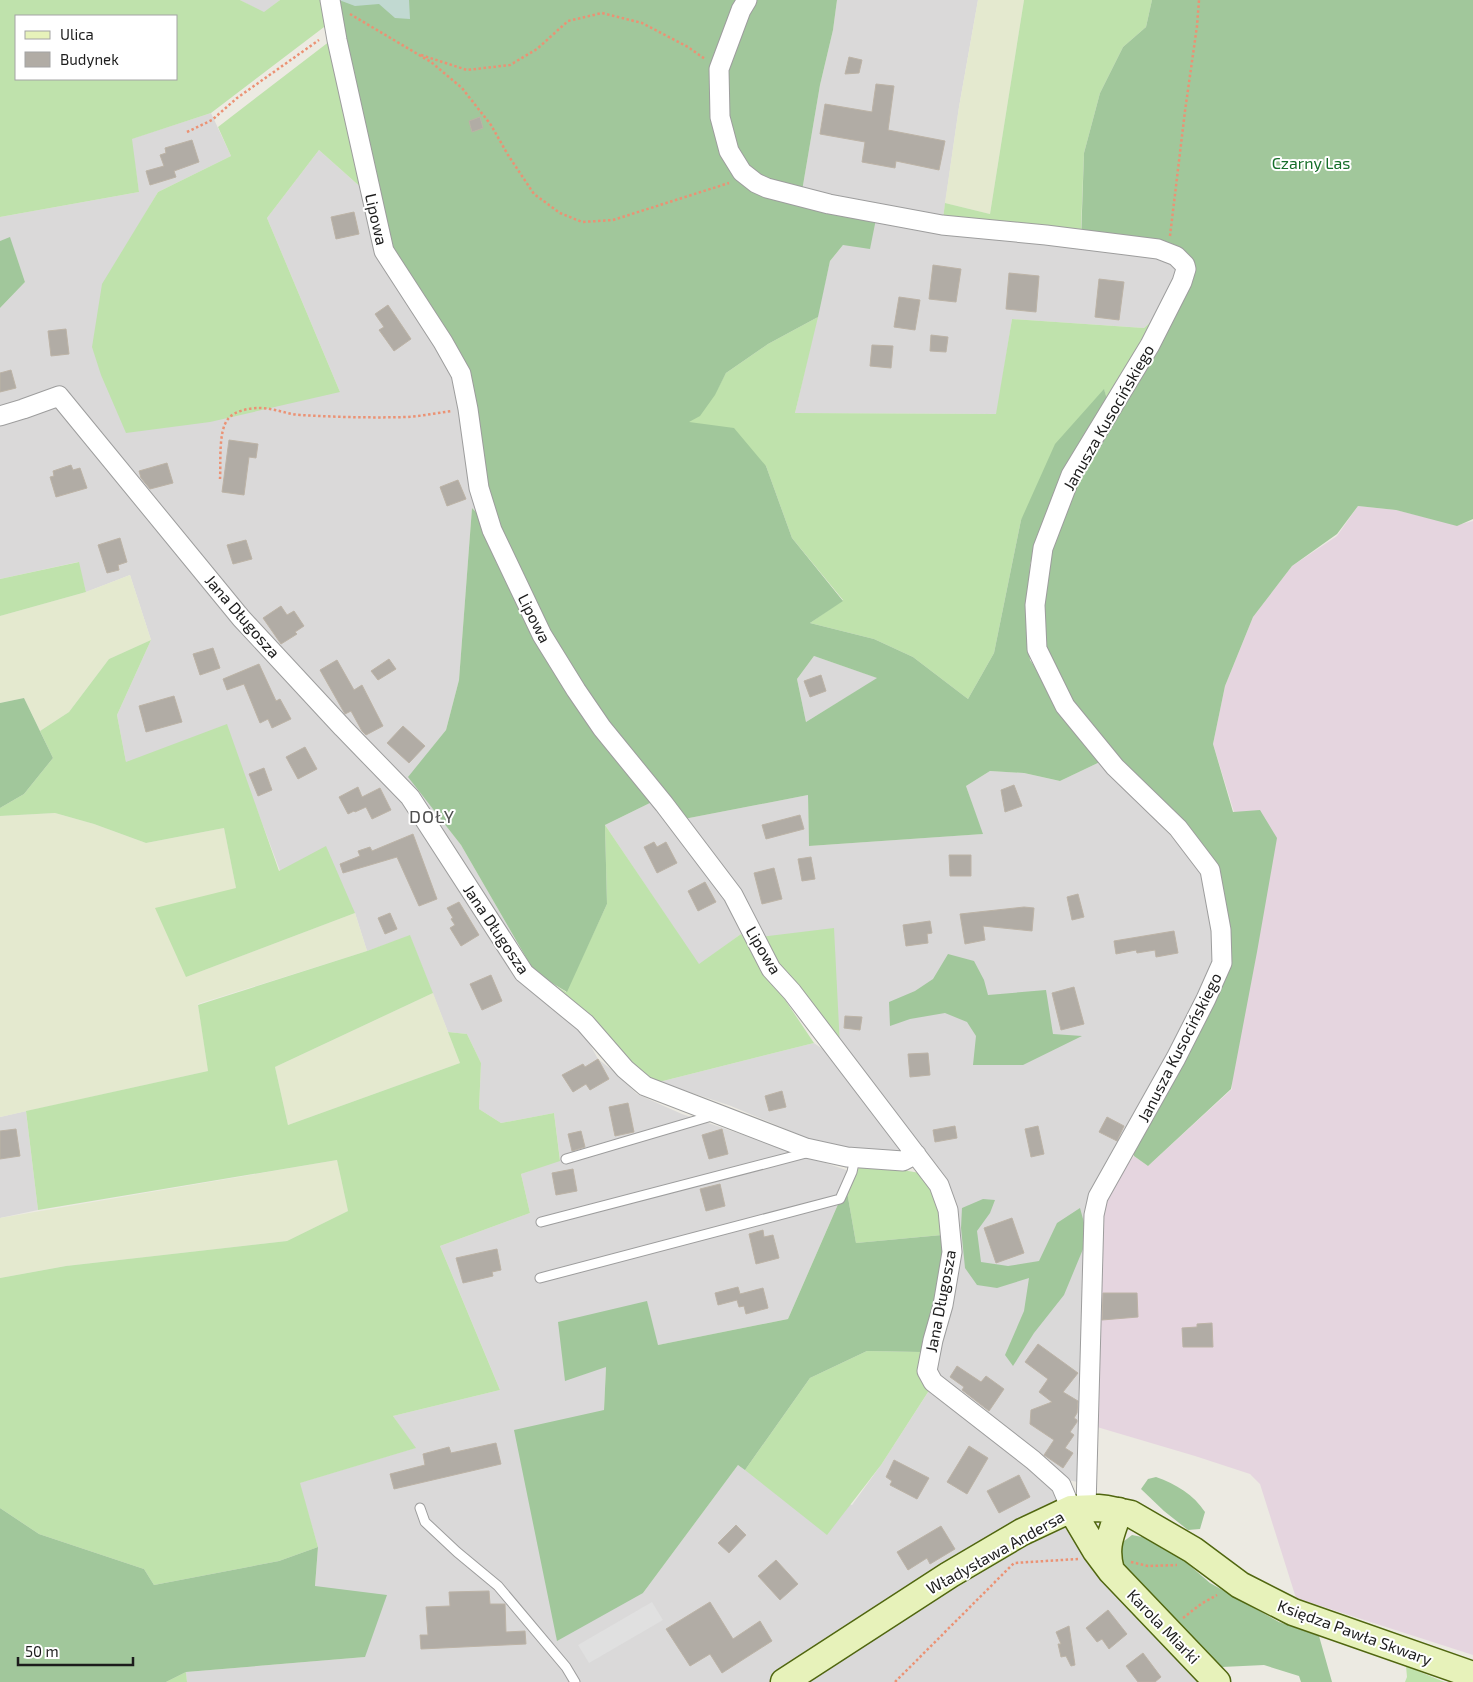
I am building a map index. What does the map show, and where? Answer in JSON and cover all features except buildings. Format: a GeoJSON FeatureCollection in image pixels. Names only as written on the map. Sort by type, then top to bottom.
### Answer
{"type":"FeatureCollection","features":[{"type":"Feature","properties":{"kind":"main road","name":"Władysława Andersa"},"geometry":{"type":"LineString","coordinates":[[784,1682],[949,1575],[1022,1532],[1078,1509],[1107,1508],[1130,1514],[1193,1550],[1231,1589]]}},
{"type":"Feature","properties":{"kind":"main road","name":"Karola Miarki"},"geometry":{"type":"LineString","coordinates":[[1078,1509],[1084,1532],[1107,1563],[1218,1682]]}},
{"type":"Feature","properties":{"kind":"main road"},"geometry":{"type":"LineString","coordinates":[[1107,1563],[1108,1542],[1119,1511]]}},
{"type":"Feature","properties":{"kind":"main road","name":"Księdza Pawła Skwary"},"geometry":{"type":"LineString","coordinates":[[1231,1589],[1473,1674]]}},
{"type":"Feature","properties":{"kind":"street"},"geometry":{"type":"LineString","coordinates":[[747,0],[741,10],[719,69],[720,117],[729,151],[747,177],[767,188],[877,214],[950,226],[1046,235],[1158,249],[1168,252]]}},
{"type":"Feature","properties":{"kind":"street","name":"Lipowa"},"geometry":{"type":"LineString","coordinates":[[330,2],[334,29],[384,251],[443,342],[461,374],[479,488],[492,530],[542,635],[602,728],[664,804],[733,895],[771,968],[792,992],[916,1154]]}},
{"type":"Feature","properties":{"kind":"street","name":"Janusza Kusocińskiego"},"geometry":{"type":"LineString","coordinates":[[1078,1509],[1094,1215],[1098,1197],[1176,1058],[1206,999],[1222,963],[1221,930],[1210,870],[1178,828],[1115,767],[1065,706],[1037,649],[1035,605],[1043,548],[1071,475],[1150,345],[1182,282],[1186,270],[1185,265],[1181,259],[1168,252]]}},
{"type":"Feature","properties":{"kind":"street","name":"Jana Długosza"},"geometry":{"type":"LineString","coordinates":[[0,416],[23,410],[59,396],[241,618],[410,797],[524,973],[585,1023],[625,1069],[645,1086],[806,1148],[855,1158],[903,1161],[916,1154],[939,1185],[948,1210],[952,1252],[927,1371],[933,1382],[1062,1485],[1078,1509]]}},
{"type":"Feature","properties":{"kind":"lane"},"geometry":{"type":"LineString","coordinates":[[566,1159],[717,1115]]}},
{"type":"Feature","properties":{"kind":"lane"},"geometry":{"type":"LineString","coordinates":[[541,1222],[816,1150]]}},
{"type":"Feature","properties":{"kind":"lane"},"geometry":{"type":"LineString","coordinates":[[540,1278],[840,1199],[852,1172],[855,1158]]}},
{"type":"Feature","properties":{"kind":"lane"},"geometry":{"type":"LineString","coordinates":[[420,1508],[425,1522],[498,1586],[566,1667],[575,1682]]}},
{"type":"Feature","properties":{"kind":"path"},"geometry":{"type":"LineString","coordinates":[[1168,252],[1199,0]]}},
{"type":"Feature","properties":{"kind":"path"},"geometry":{"type":"LineString","coordinates":[[330,2],[431,62],[462,88],[491,125],[534,194],[560,213],[582,222],[613,220],[747,177]]}},
{"type":"Feature","properties":{"kind":"path"},"geometry":{"type":"LineString","coordinates":[[417,54],[467,70],[510,65],[537,49],[568,21],[602,13],[642,24],[688,48],[719,69]]}},
{"type":"Feature","properties":{"kind":"path"},"geometry":{"type":"LineString","coordinates":[[187,132],[212,120],[237,98],[334,29]]}},
{"type":"Feature","properties":{"kind":"path"},"geometry":{"type":"LineString","coordinates":[[220,479],[222,434],[227,420],[236,413],[258,408],[275,409],[295,414],[339,417],[408,417],[468,409]]}},
{"type":"Feature","properties":{"kind":"path"},"geometry":{"type":"LineString","coordinates":[[895,1682],[1014,1562],[1107,1563],[1119,1559],[1148,1566],[1178,1564],[1184,1568]]}},
{"type":"Feature","properties":{"kind":"path"},"geometry":{"type":"LineString","coordinates":[[1170,1632],[1200,1604],[1231,1589]]}},
{"type":"Feature","properties":{"kind":"shaded area"},"geometry":{"type":"Polygon","coordinates":[[[240,0],[280,0],[264,13],[240,0]]]}},
{"type":"Feature","properties":{"kind":"shaded area"},"geometry":{"type":"Polygon","coordinates":[[[339,0],[409,0],[410,19],[395,18],[379,4],[355,6],[339,0]]]}},
{"type":"Feature","properties":{"kind":"shaded area"},"geometry":{"type":"Polygon","coordinates":[[[837,0],[978,0],[959,107],[942,225],[801,197],[837,0]]]}},
{"type":"Feature","properties":{"kind":"shaded area"},"geometry":{"type":"Polygon","coordinates":[[[211,113],[231,156],[158,192],[132,236],[340,392],[267,218],[319,150],[365,191],[458,375],[479,515],[472,508],[459,680],[446,730],[409,777],[461,845],[535,973],[518,944],[501,956],[517,978],[583,1032],[598,1059],[617,1074],[637,1094],[682,1114],[852,1172],[788,1319],[658,1345],[565,1381],[606,1366],[604,1410],[643,1593],[738,1465],[852,1505],[881,1465],[934,1383],[1030,1464],[1217,1682],[187,1682],[186,1672],[365,1657],[315,1586],[318,1547],[299,1483],[415,1448],[393,1416],[500,1390],[440,1246],[530,1213],[521,1174],[560,1160],[554,1113],[501,1123],[479,1109],[481,1063],[467,1034],[448,1032],[410,936],[367,951],[355,913],[280,871],[256,807],[126,762],[117,715],[151,640],[130,575],[86,592],[78,562],[0,579],[0,308],[25,282],[10,238],[0,241],[0,217],[139,192],[131,139],[211,113]]]}},
{"type":"Feature","properties":{"kind":"shaded area"},"geometry":{"type":"Polygon","coordinates":[[[876,221],[1162,258],[1175,266],[1176,274],[1153,320],[1144,328],[1012,319],[997,414],[795,413],[830,261],[843,245],[876,221]]]}},
{"type":"Feature","properties":{"kind":"shaded area"},"geometry":{"type":"Polygon","coordinates":[[[1358,506],[1396,510],[1457,525],[1473,521],[1473,1655],[1296,1598],[1260,1484],[1250,1474],[1097,1427],[1097,1290],[1104,1206],[1121,1173],[1134,1156],[1148,1166],[1232,1089],[1234,812],[1213,744],[1225,686],[1253,617],[1292,566],[1337,536],[1358,506]]]}},
{"type":"Feature","properties":{"kind":"shaded area"},"geometry":{"type":"Polygon","coordinates":[[[814,656],[878,678],[806,722],[797,679],[814,656]]]}},
{"type":"Feature","properties":{"kind":"shaded area"},"geometry":{"type":"Polygon","coordinates":[[[1102,761],[1205,873],[1216,960],[1101,1183],[1078,1482],[1062,1479],[945,1385],[935,1369],[946,1184],[760,937],[684,819],[808,795],[809,846],[982,834],[966,786],[990,771],[1024,773],[1060,781],[1102,761]]]}},
{"type":"Feature","properties":{"kind":"shaded area"},"geometry":{"type":"Polygon","coordinates":[[[654,801],[726,898],[741,934],[699,965],[605,825],[654,801]]]}},
{"type":"Feature","properties":{"kind":"shaded area"},"geometry":{"type":"Polygon","coordinates":[[[814,1043],[835,1058],[907,1150],[900,1154],[865,1152],[821,1144],[731,1106],[659,1082],[814,1043]]]}},
{"type":"Feature","properties":{"kind":"shaded area"},"geometry":{"type":"Polygon","coordinates":[[[26,1111],[38,1210],[0,1218],[0,1117],[26,1111]]]}},
{"type":"Feature","properties":{"kind":"shaded area"},"geometry":{"type":"Polygon","coordinates":[[[652,1602],[663,1620],[589,1663],[578,1645],[652,1602]]]}},
{"type":"Feature","properties":{"kind":"green space"},"geometry":{"type":"Polygon","coordinates":[[[0,0],[240,0],[264,12],[280,0],[324,0],[328,24],[211,113],[132,139],[139,192],[0,217],[0,0]]]}},
{"type":"Feature","properties":{"kind":"green space"},"geometry":{"type":"Polygon","coordinates":[[[326,0],[837,0],[801,197],[877,214],[870,249],[843,245],[830,261],[818,317],[768,344],[726,373],[715,395],[700,416],[689,422],[734,428],[766,466],[792,538],[843,601],[810,623],[874,639],[913,657],[968,699],[994,653],[1021,520],[1055,444],[1104,389],[1107,399],[1048,514],[1030,564],[1027,634],[1030,660],[1102,761],[1060,781],[1024,773],[990,771],[966,786],[983,834],[809,846],[808,795],[684,819],[654,801],[605,825],[607,904],[567,992],[535,973],[461,845],[408,777],[446,730],[459,680],[472,508],[479,515],[497,564],[513,589],[458,375],[386,270],[326,0]],[[814,656],[797,679],[806,722],[877,678],[814,656]]]}},
{"type":"Feature","properties":{"kind":"green space"},"geometry":{"type":"Polygon","coordinates":[[[978,0],[1024,0],[990,214],[945,203],[959,107],[978,0]]]}},
{"type":"Feature","properties":{"kind":"green space"},"geometry":{"type":"Polygon","coordinates":[[[1024,0],[1152,0],[1146,27],[1123,47],[1100,93],[1084,153],[1081,229],[943,219],[945,203],[990,214],[1024,0]]]}},
{"type":"Feature","properties":{"kind":"green space","name":"Czarny Las"},"geometry":{"type":"Polygon","coordinates":[[[1152,0],[1473,0],[1473,519],[1457,526],[1396,510],[1358,506],[1337,534],[1292,566],[1253,617],[1225,686],[1213,744],[1233,812],[1260,810],[1277,838],[1231,1089],[1148,1166],[1134,1156],[1134,1144],[1213,997],[1231,953],[1211,870],[1116,766],[1038,649],[1035,605],[1071,475],[1185,265],[1081,240],[1084,153],[1100,93],[1123,47],[1146,27],[1152,0]]]}},
{"type":"Feature","properties":{"kind":"green space"},"geometry":{"type":"Polygon","coordinates":[[[330,41],[365,191],[319,150],[267,218],[340,392],[210,422],[126,433],[101,375],[92,347],[102,284],[158,192],[231,156],[218,127],[330,41]]]}},
{"type":"Feature","properties":{"kind":"green space"},"geometry":{"type":"Polygon","coordinates":[[[10,237],[25,282],[0,308],[0,241],[10,237]]]}},
{"type":"Feature","properties":{"kind":"green space"},"geometry":{"type":"Polygon","coordinates":[[[818,317],[795,413],[996,414],[1012,319],[1144,328],[1153,320],[1107,399],[1104,390],[1021,520],[994,653],[968,699],[913,657],[874,639],[810,623],[843,600],[792,538],[766,466],[688,422],[718,388],[726,373],[768,344],[818,317]]]}},
{"type":"Feature","properties":{"kind":"green space"},"geometry":{"type":"Polygon","coordinates":[[[79,562],[86,592],[0,616],[0,579],[79,562]]]}},
{"type":"Feature","properties":{"kind":"green space"},"geometry":{"type":"Polygon","coordinates":[[[130,575],[151,640],[109,659],[69,712],[40,731],[24,698],[0,703],[0,616],[86,592],[130,575]]]}},
{"type":"Feature","properties":{"kind":"green space"},"geometry":{"type":"Polygon","coordinates":[[[151,640],[117,715],[126,762],[227,724],[279,871],[326,846],[355,913],[186,977],[155,908],[236,888],[224,828],[146,843],[94,824],[55,813],[0,816],[0,808],[24,794],[53,758],[40,731],[69,712],[109,659],[151,640]]]}},
{"type":"Feature","properties":{"kind":"green space"},"geometry":{"type":"Polygon","coordinates":[[[24,698],[53,758],[24,794],[0,808],[0,703],[24,698]]]}},
{"type":"Feature","properties":{"kind":"green space"},"geometry":{"type":"Polygon","coordinates":[[[55,813],[94,824],[146,843],[224,828],[236,888],[186,977],[355,913],[367,951],[198,1004],[208,1071],[0,1117],[0,816],[55,813]]]}},
{"type":"Feature","properties":{"kind":"green space"},"geometry":{"type":"Polygon","coordinates":[[[605,825],[699,964],[741,934],[814,1043],[659,1082],[638,1072],[535,973],[566,992],[607,904],[605,825]]]}},
{"type":"Feature","properties":{"kind":"green space"},"geometry":{"type":"Polygon","coordinates":[[[834,928],[840,1047],[760,937],[834,928]]]}},
{"type":"Feature","properties":{"kind":"green space"},"geometry":{"type":"Polygon","coordinates":[[[410,935],[433,993],[275,1067],[288,1125],[460,1063],[448,1032],[467,1034],[481,1063],[479,1109],[501,1123],[554,1113],[560,1161],[521,1174],[530,1213],[440,1246],[500,1390],[393,1416],[416,1448],[300,1483],[318,1547],[279,1561],[154,1585],[144,1569],[39,1534],[0,1508],[0,1278],[66,1266],[287,1241],[348,1211],[337,1160],[38,1210],[26,1111],[208,1071],[198,1005],[367,951],[410,935]]]}},
{"type":"Feature","properties":{"kind":"green space"},"geometry":{"type":"Polygon","coordinates":[[[948,954],[974,961],[984,980],[988,995],[1046,990],[1053,1034],[1082,1036],[1023,1065],[973,1065],[976,1036],[967,1022],[945,1013],[910,1019],[890,1026],[889,1002],[915,991],[933,979],[948,954]]]}},
{"type":"Feature","properties":{"kind":"green space"},"geometry":{"type":"Polygon","coordinates":[[[433,993],[460,1063],[288,1125],[275,1067],[433,993]]]}},
{"type":"Feature","properties":{"kind":"green space"},"geometry":{"type":"Polygon","coordinates":[[[337,1160],[348,1211],[287,1241],[66,1266],[0,1278],[0,1218],[337,1160]]]}},
{"type":"Feature","properties":{"kind":"green space"},"geometry":{"type":"Polygon","coordinates":[[[867,1164],[920,1173],[934,1188],[942,1235],[856,1243],[846,1186],[852,1172],[867,1164]]]}},
{"type":"Feature","properties":{"kind":"green space"},"geometry":{"type":"Polygon","coordinates":[[[846,1186],[856,1243],[942,1235],[945,1263],[921,1352],[867,1351],[810,1378],[745,1470],[738,1465],[643,1593],[557,1641],[514,1430],[604,1410],[606,1367],[565,1381],[558,1322],[647,1301],[658,1345],[788,1319],[846,1186]]]}},
{"type":"Feature","properties":{"kind":"green space"},"geometry":{"type":"Polygon","coordinates":[[[983,1199],[995,1200],[990,1213],[977,1231],[981,1262],[1008,1266],[1039,1261],[1057,1223],[1080,1208],[1088,1237],[1064,1295],[1034,1333],[1013,1366],[1005,1355],[1024,1311],[1029,1278],[997,1288],[977,1285],[965,1268],[961,1228],[962,1208],[983,1199]]]}},
{"type":"Feature","properties":{"kind":"green space"},"geometry":{"type":"Polygon","coordinates":[[[867,1351],[921,1352],[930,1389],[881,1465],[827,1535],[745,1470],[810,1378],[867,1351]]]}},
{"type":"Feature","properties":{"kind":"green space"},"geometry":{"type":"Polygon","coordinates":[[[1156,1477],[1171,1483],[1196,1500],[1205,1512],[1200,1529],[1188,1530],[1141,1489],[1148,1479],[1156,1477]]]}},
{"type":"Feature","properties":{"kind":"green space"},"geometry":{"type":"Polygon","coordinates":[[[0,1508],[39,1534],[144,1569],[154,1585],[279,1561],[318,1547],[315,1586],[387,1595],[365,1657],[186,1672],[166,1682],[0,1682],[0,1508]]]}},
{"type":"Feature","properties":{"kind":"green space"},"geometry":{"type":"Polygon","coordinates":[[[1132,1535],[1157,1540],[1210,1583],[1279,1622],[1319,1636],[1332,1682],[1301,1682],[1299,1676],[1264,1665],[1222,1667],[1166,1615],[1121,1565],[1118,1551],[1123,1542],[1132,1535]]]}},
{"type":"Feature","properties":{"kind":"green space"},"geometry":{"type":"Polygon","coordinates":[[[1406,1666],[1445,1682],[1405,1682],[1407,1677],[1406,1666]]]}},
{"type":"Feature","properties":{"kind":"green space"},"geometry":{"type":"Polygon","coordinates":[[[186,1672],[187,1682],[166,1682],[186,1672]]]}},
{"type":"Feature","properties":{"kind":"district","name":"DOŁY"},"geometry":{"type":"Point","coordinates":[432,816]}}]}
